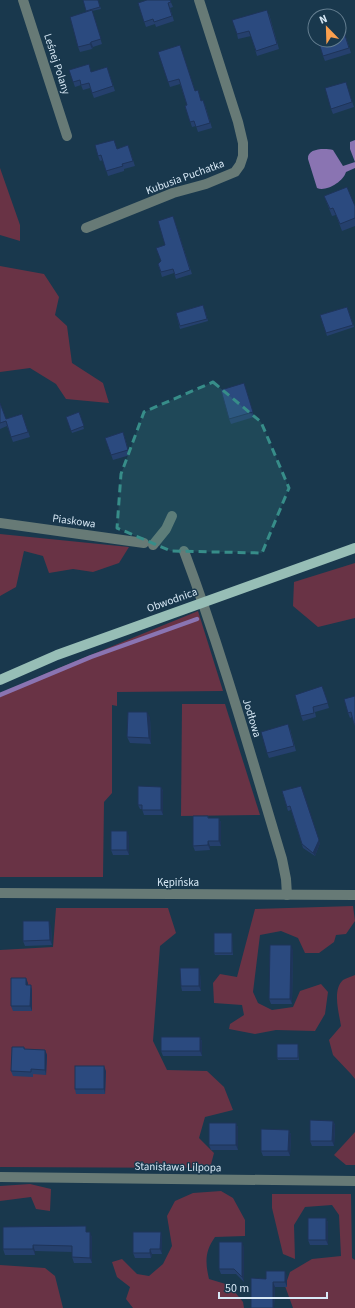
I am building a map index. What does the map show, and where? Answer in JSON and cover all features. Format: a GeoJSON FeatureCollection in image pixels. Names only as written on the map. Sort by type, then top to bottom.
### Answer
{"type":"FeatureCollection","features":[{"type":"Feature","properties":{"kind":"main road","name":"Obwodnica"},"geometry":{"type":"LineString","coordinates":[[0,680],[57,655],[355,548]]}},
{"type":"Feature","properties":{"kind":"street","name":"Leśnej Polany"},"geometry":{"type":"LineString","coordinates":[[24,0],[67,136]]}},
{"type":"Feature","properties":{"kind":"street","name":"Kubusia Puchatka"},"geometry":{"type":"LineString","coordinates":[[86,228],[173,193],[206,184],[235,172],[240,165],[243,142],[199,0]]}},
{"type":"Feature","properties":{"kind":"street","name":"Piaskowa"},"geometry":{"type":"LineString","coordinates":[[0,523],[149,544],[166,529],[172,516]]}},
{"type":"Feature","properties":{"kind":"street","name":"Jodłowa"},"geometry":{"type":"LineString","coordinates":[[184,551],[203,602],[282,860],[286,879],[286,895]]}},
{"type":"Feature","properties":{"kind":"street","name":"Kępińska"},"geometry":{"type":"LineString","coordinates":[[0,893],[355,895]]}},
{"type":"Feature","properties":{"kind":"street","name":"Stanisława Lilpopa"},"geometry":{"type":"LineString","coordinates":[[0,1177],[355,1181]]}},
{"type":"Feature","properties":{"kind":"highlighted area"},"geometry":{"type":"Polygon","coordinates":[[[213,382],[261,422],[289,488],[262,553],[171,551],[117,528],[121,474],[144,412],[213,382]]]}},
{"type":"Feature","properties":{"kind":"shaded area"},"geometry":{"type":"Polygon","coordinates":[[[355,140],[355,162],[350,149],[350,142],[355,140]]]}},
{"type":"Feature","properties":{"kind":"shaded area"},"geometry":{"type":"Polygon","coordinates":[[[317,150],[333,150],[343,166],[355,162],[355,168],[346,172],[338,183],[325,189],[321,189],[317,188],[308,155],[317,150]]]}},
{"type":"Feature","properties":{"kind":"shaded area"},"geometry":{"type":"Polygon","coordinates":[[[0,168],[20,225],[20,241],[0,235],[0,168]]]}},
{"type":"Feature","properties":{"kind":"shaded area"},"geometry":{"type":"Polygon","coordinates":[[[0,266],[44,274],[59,297],[55,315],[67,326],[72,363],[103,383],[109,403],[66,399],[56,384],[30,368],[0,372],[0,266]]]}},
{"type":"Feature","properties":{"kind":"shaded area"},"geometry":{"type":"Polygon","coordinates":[[[0,534],[129,547],[119,563],[93,572],[73,569],[49,573],[43,556],[24,551],[16,587],[0,596],[0,534]]]}},
{"type":"Feature","properties":{"kind":"shaded area"},"geometry":{"type":"Polygon","coordinates":[[[355,563],[355,618],[318,627],[293,606],[294,582],[355,563]]]}},
{"type":"Feature","properties":{"kind":"shaded area"},"geometry":{"type":"Polygon","coordinates":[[[198,611],[223,691],[117,692],[117,706],[112,705],[112,793],[104,802],[103,877],[0,877],[0,695],[47,673],[198,611]]]}},
{"type":"Feature","properties":{"kind":"shaded area"},"geometry":{"type":"Polygon","coordinates":[[[182,704],[225,704],[260,815],[181,816],[182,704]]]}},
{"type":"Feature","properties":{"kind":"shaded area"},"geometry":{"type":"Polygon","coordinates":[[[353,906],[355,921],[346,934],[336,935],[334,942],[319,953],[305,953],[298,938],[281,931],[260,935],[253,992],[258,1003],[272,1010],[293,1007],[300,991],[321,984],[328,992],[325,1014],[315,1031],[276,1030],[255,1034],[229,1029],[230,1024],[244,1015],[242,1005],[214,1003],[213,983],[220,974],[237,977],[255,909],[353,906]]]}},
{"type":"Feature","properties":{"kind":"shaded area"},"geometry":{"type":"Polygon","coordinates":[[[56,908],[168,908],[176,933],[160,946],[153,1041],[167,1070],[207,1071],[224,1087],[233,1110],[205,1117],[199,1138],[214,1153],[210,1168],[0,1167],[0,950],[53,947],[56,908]]]}},
{"type":"Feature","properties":{"kind":"shaded area"},"geometry":{"type":"Polygon","coordinates":[[[355,975],[355,1079],[333,1055],[329,1040],[341,1026],[337,1002],[340,984],[343,980],[355,975]]]}},
{"type":"Feature","properties":{"kind":"shaded area"},"geometry":{"type":"Polygon","coordinates":[[[355,1132],[355,1165],[346,1165],[334,1155],[355,1132]]]}},
{"type":"Feature","properties":{"kind":"shaded area"},"geometry":{"type":"Polygon","coordinates":[[[30,1184],[51,1189],[50,1211],[36,1209],[31,1197],[0,1201],[0,1186],[30,1184]]]}},
{"type":"Feature","properties":{"kind":"shaded area"},"geometry":{"type":"Polygon","coordinates":[[[221,1191],[233,1198],[245,1220],[245,1236],[215,1237],[209,1247],[207,1257],[209,1279],[229,1285],[243,1302],[244,1308],[133,1308],[126,1299],[130,1287],[117,1277],[112,1262],[122,1259],[137,1274],[149,1276],[163,1264],[172,1246],[167,1216],[175,1201],[193,1193],[221,1191]]]}},
{"type":"Feature","properties":{"kind":"shaded area"},"geometry":{"type":"Polygon","coordinates":[[[272,1194],[351,1194],[352,1258],[355,1260],[355,1308],[293,1308],[285,1286],[290,1272],[312,1259],[341,1256],[339,1215],[332,1205],[305,1207],[294,1225],[295,1259],[283,1254],[272,1208],[272,1194]]]}},
{"type":"Feature","properties":{"kind":"shaded area"},"geometry":{"type":"Polygon","coordinates":[[[0,1265],[45,1268],[55,1276],[63,1308],[0,1308],[0,1265]]]}},
{"type":"Feature","properties":{"kind":"building"},"geometry":{"type":"Polygon","coordinates":[[[83,0],[98,0],[100,7],[86,11],[83,0]]]}},
{"type":"Feature","properties":{"kind":"building"},"geometry":{"type":"Polygon","coordinates":[[[147,0],[170,0],[171,2],[168,3],[172,16],[154,22],[153,19],[144,22],[138,3],[147,0]]]}},
{"type":"Feature","properties":{"kind":"building"},"geometry":{"type":"Polygon","coordinates":[[[92,10],[101,39],[78,47],[70,17],[92,10]]]}},
{"type":"Feature","properties":{"kind":"building"},"geometry":{"type":"Polygon","coordinates":[[[267,10],[277,44],[256,51],[249,31],[237,34],[232,20],[267,10]]]}},
{"type":"Feature","properties":{"kind":"building"},"geometry":{"type":"Polygon","coordinates":[[[347,42],[349,48],[323,56],[320,48],[347,48],[347,42]]]}},
{"type":"Feature","properties":{"kind":"building"},"geometry":{"type":"Polygon","coordinates":[[[180,45],[195,91],[198,90],[201,101],[203,100],[210,123],[196,127],[194,121],[190,122],[185,106],[187,105],[179,79],[168,82],[158,52],[180,45]]]}},
{"type":"Feature","properties":{"kind":"building"},"geometry":{"type":"Polygon","coordinates":[[[89,64],[91,72],[107,67],[113,86],[92,93],[89,83],[81,85],[80,80],[73,82],[69,70],[89,64]]]}},
{"type":"Feature","properties":{"kind":"building"},"geometry":{"type":"Polygon","coordinates":[[[346,82],[352,102],[331,109],[325,88],[346,82]]]}},
{"type":"Feature","properties":{"kind":"building"},"geometry":{"type":"Polygon","coordinates":[[[114,140],[117,149],[128,145],[133,161],[122,164],[123,166],[106,171],[101,155],[98,156],[95,145],[114,140]]]}},
{"type":"Feature","properties":{"kind":"building"},"geometry":{"type":"Polygon","coordinates":[[[347,187],[355,206],[355,218],[340,224],[333,208],[330,209],[324,196],[347,187]]]}},
{"type":"Feature","properties":{"kind":"building"},"geometry":{"type":"Polygon","coordinates":[[[173,216],[190,270],[175,275],[173,269],[161,272],[158,264],[161,261],[156,248],[165,245],[158,221],[173,216]]]}},
{"type":"Feature","properties":{"kind":"building"},"geometry":{"type":"Polygon","coordinates":[[[203,305],[207,319],[180,326],[176,313],[203,305]]]}},
{"type":"Feature","properties":{"kind":"building"},"geometry":{"type":"Polygon","coordinates":[[[347,307],[353,325],[326,333],[320,315],[347,307]]]}},
{"type":"Feature","properties":{"kind":"building"},"geometry":{"type":"Polygon","coordinates":[[[244,383],[253,412],[229,419],[221,390],[244,383]]]}},
{"type":"Feature","properties":{"kind":"building"},"geometry":{"type":"Polygon","coordinates":[[[0,403],[6,419],[22,414],[28,432],[11,437],[6,421],[0,423],[0,403]]]}},
{"type":"Feature","properties":{"kind":"building"},"geometry":{"type":"Polygon","coordinates":[[[79,412],[84,426],[71,431],[66,417],[79,412]]]}},
{"type":"Feature","properties":{"kind":"building"},"geometry":{"type":"Polygon","coordinates":[[[123,432],[128,450],[111,455],[105,438],[123,432]]]}},
{"type":"Feature","properties":{"kind":"building"},"geometry":{"type":"Polygon","coordinates":[[[322,686],[328,703],[313,707],[314,713],[301,716],[295,695],[322,686]]]}},
{"type":"Feature","properties":{"kind":"building"},"geometry":{"type":"Polygon","coordinates":[[[355,696],[354,724],[351,712],[348,713],[344,699],[355,696]]]}},
{"type":"Feature","properties":{"kind":"building"},"geometry":{"type":"Polygon","coordinates":[[[128,712],[147,712],[149,738],[127,737],[128,712]]]}},
{"type":"Feature","properties":{"kind":"building"},"geometry":{"type":"Polygon","coordinates":[[[288,724],[294,746],[267,753],[261,732],[288,724]]]}},
{"type":"Feature","properties":{"kind":"building"},"geometry":{"type":"Polygon","coordinates":[[[138,786],[161,787],[161,810],[142,810],[142,805],[138,805],[138,786]]]}},
{"type":"Feature","properties":{"kind":"building"},"geometry":{"type":"Polygon","coordinates":[[[301,786],[319,840],[313,853],[302,844],[290,806],[287,807],[282,791],[301,786]]]}},
{"type":"Feature","properties":{"kind":"building"},"geometry":{"type":"Polygon","coordinates":[[[193,816],[219,818],[219,841],[208,841],[208,845],[193,846],[193,816]]]}},
{"type":"Feature","properties":{"kind":"building"},"geometry":{"type":"Polygon","coordinates":[[[111,831],[127,831],[127,850],[111,850],[111,831]]]}},
{"type":"Feature","properties":{"kind":"building"},"geometry":{"type":"Polygon","coordinates":[[[23,921],[49,921],[50,940],[23,941],[23,921]]]}},
{"type":"Feature","properties":{"kind":"building"},"geometry":{"type":"Polygon","coordinates":[[[214,933],[232,933],[232,953],[214,953],[214,933]]]}},
{"type":"Feature","properties":{"kind":"building"},"geometry":{"type":"Polygon","coordinates":[[[270,945],[291,945],[290,999],[269,999],[270,945]]]}},
{"type":"Feature","properties":{"kind":"building"},"geometry":{"type":"Polygon","coordinates":[[[180,968],[199,968],[199,986],[181,986],[180,968]]]}},
{"type":"Feature","properties":{"kind":"building"},"geometry":{"type":"Polygon","coordinates":[[[11,978],[26,978],[26,985],[31,985],[30,1006],[11,1006],[11,978]]]}},
{"type":"Feature","properties":{"kind":"building"},"geometry":{"type":"Polygon","coordinates":[[[161,1037],[200,1037],[200,1051],[161,1051],[161,1037]]]}},
{"type":"Feature","properties":{"kind":"building"},"geometry":{"type":"Polygon","coordinates":[[[277,1044],[298,1044],[298,1058],[277,1058],[277,1044]]]}},
{"type":"Feature","properties":{"kind":"building"},"geometry":{"type":"Polygon","coordinates":[[[12,1047],[45,1050],[45,1070],[31,1069],[31,1072],[11,1071],[12,1047]]]}},
{"type":"Feature","properties":{"kind":"building"},"geometry":{"type":"Polygon","coordinates":[[[75,1066],[104,1066],[104,1089],[75,1089],[75,1066]]]}},
{"type":"Feature","properties":{"kind":"building"},"geometry":{"type":"Polygon","coordinates":[[[310,1120],[333,1121],[332,1141],[310,1141],[310,1120]]]}},
{"type":"Feature","properties":{"kind":"building"},"geometry":{"type":"Polygon","coordinates":[[[209,1123],[236,1123],[236,1145],[209,1145],[209,1123]]]}},
{"type":"Feature","properties":{"kind":"building"},"geometry":{"type":"Polygon","coordinates":[[[261,1129],[289,1130],[288,1151],[261,1151],[261,1129]]]}},
{"type":"Feature","properties":{"kind":"building"},"geometry":{"type":"Polygon","coordinates":[[[308,1218],[326,1218],[326,1240],[308,1240],[308,1218]]]}},
{"type":"Feature","properties":{"kind":"building"},"geometry":{"type":"Polygon","coordinates":[[[86,1226],[86,1232],[90,1232],[90,1258],[72,1257],[72,1246],[33,1245],[33,1249],[3,1249],[3,1227],[86,1226]]]}},
{"type":"Feature","properties":{"kind":"building"},"geometry":{"type":"Polygon","coordinates":[[[133,1232],[161,1232],[160,1249],[150,1249],[150,1253],[133,1253],[133,1232]]]}},
{"type":"Feature","properties":{"kind":"building"},"geometry":{"type":"Polygon","coordinates":[[[219,1242],[242,1242],[242,1277],[234,1269],[219,1269],[219,1242]]]}},
{"type":"Feature","properties":{"kind":"building"},"geometry":{"type":"Polygon","coordinates":[[[266,1271],[285,1271],[285,1282],[273,1282],[273,1308],[251,1308],[251,1278],[266,1279],[266,1271]]]}},
{"type":"Feature","properties":{"kind":"waterway"},"geometry":{"type":"LineString","coordinates":[[0,695],[91,657],[197,619]]}}]}
